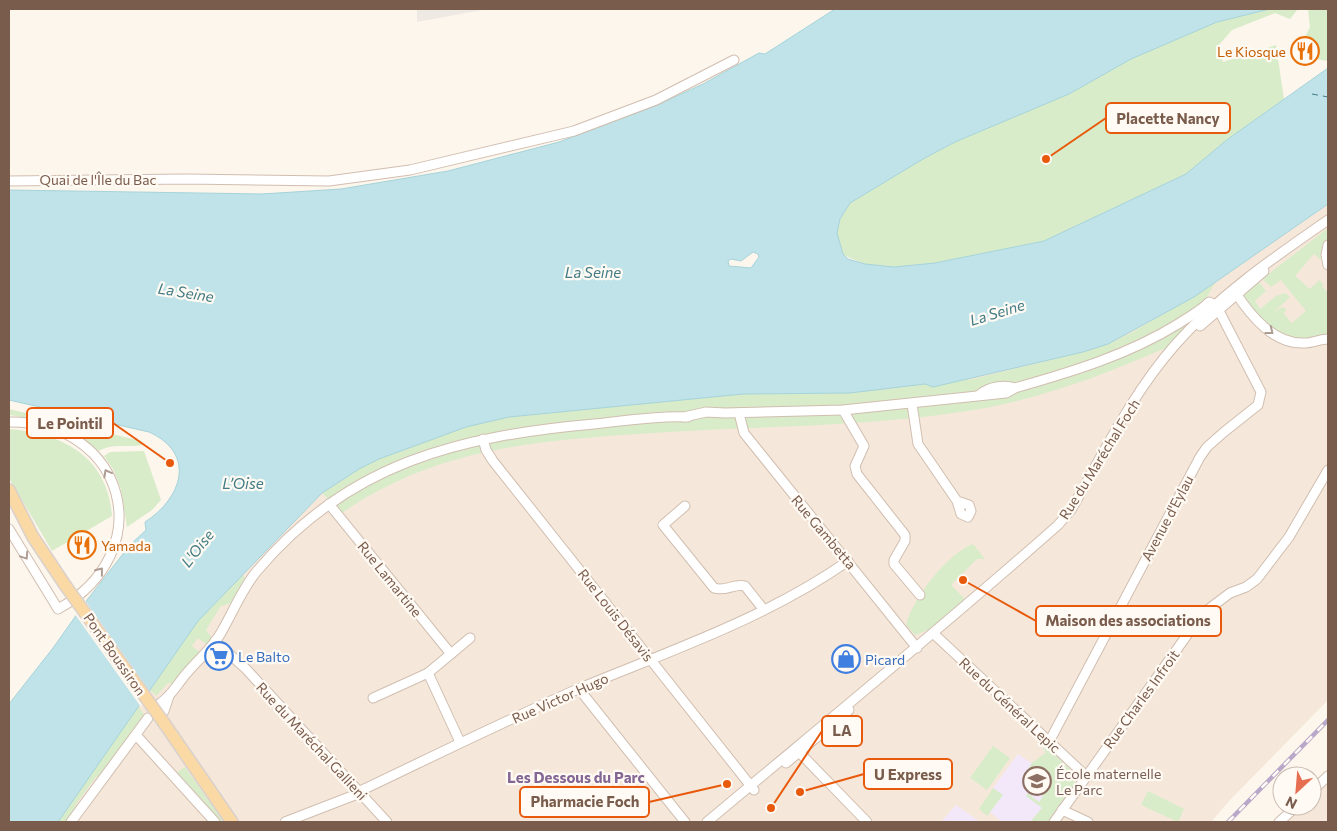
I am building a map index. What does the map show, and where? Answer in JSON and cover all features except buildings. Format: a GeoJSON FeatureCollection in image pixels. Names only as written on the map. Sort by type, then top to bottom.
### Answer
{"type":"FeatureCollection","features":[{"type":"Feature","properties":{"kind":"main road","name":"Pont Boussiron"},"geometry":{"type":"LineString","coordinates":[[9,490],[33,537],[208,784]]}},
{"type":"Feature","properties":{"kind":"main road"},"geometry":{"type":"LineString","coordinates":[[208,784],[232,822]]}},
{"type":"Feature","properties":{"kind":"main road"},"geometry":{"type":"LineString","coordinates":[[208,784],[240,822]]}},
{"type":"Feature","properties":{"kind":"street","name":"Quai de l'Île du Bac"},"geometry":{"type":"LineString","coordinates":[[9,181],[188,179],[329,181],[410,170],[574,130],[656,100],[734,60]]}},
{"type":"Feature","properties":{"kind":"street"},"geometry":{"type":"LineString","coordinates":[[161,707],[216,641],[257,571],[287,540],[329,504],[387,469],[437,451],[483,439],[585,425],[684,417],[714,417],[726,413],[843,410],[912,404],[978,395],[1006,394],[1015,388],[1105,360],[1198,316],[1235,293],[1328,220]]}},
{"type":"Feature","properties":{"kind":"street"},"geometry":{"type":"LineString","coordinates":[[1328,245],[1328,265]]}},
{"type":"Feature","properties":{"kind":"street"},"geometry":{"type":"LineString","coordinates":[[1235,293],[1267,330],[1280,338],[1306,344],[1328,339]]}},
{"type":"Feature","properties":{"kind":"street","name":"Rue du Maréchal Foch"},"geometry":{"type":"LineString","coordinates":[[1168,354],[1212,307]]}},
{"type":"Feature","properties":{"kind":"street","name":"Avenue d'Eylau"},"geometry":{"type":"LineString","coordinates":[[1049,742],[1207,446],[1258,405],[1261,400],[1261,392],[1212,307]]}},
{"type":"Feature","properties":{"kind":"street","name":"Rue du Maréchal Foch"},"geometry":{"type":"LineString","coordinates":[[707,822],[798,750],[1058,525],[1071,510],[1124,418],[1168,354],[1198,316]]}},
{"type":"Feature","properties":{"kind":"street"},"geometry":{"type":"LineString","coordinates":[[912,404],[918,444],[957,501]]}},
{"type":"Feature","properties":{"kind":"street"},"geometry":{"type":"LineString","coordinates":[[843,410],[864,446],[855,466],[857,474],[905,535],[905,541],[894,560],[894,564],[920,595]]}},
{"type":"Feature","properties":{"kind":"street","name":"Rue Gambetta"},"geometry":{"type":"LineString","coordinates":[[739,413],[744,433],[917,648]]}},
{"type":"Feature","properties":{"kind":"street"},"geometry":{"type":"LineString","coordinates":[[9,422],[37,424],[71,437],[97,457],[114,486],[119,520],[113,552],[81,594],[58,609],[9,529]]}},
{"type":"Feature","properties":{"kind":"street","name":"Rue Louis Désavis"},"geometry":{"type":"LineString","coordinates":[[483,439],[486,450],[493,461],[651,658],[752,788]]}},
{"type":"Feature","properties":{"kind":"street","name":"Rue Charles Infroit"},"geometry":{"type":"LineString","coordinates":[[1054,822],[1202,614],[1230,594],[1253,582],[1267,568],[1325,483],[1328,470]]}},
{"type":"Feature","properties":{"kind":"street","name":"Rue Lamartine"},"geometry":{"type":"LineString","coordinates":[[329,504],[451,654]]}},
{"type":"Feature","properties":{"kind":"street"},"geometry":{"type":"LineString","coordinates":[[685,506],[663,525],[714,588],[724,590],[738,585],[745,586],[764,610]]}},
{"type":"Feature","properties":{"kind":"street","name":"Rue Victor Hugo"},"geometry":{"type":"LineString","coordinates":[[285,822],[359,792],[460,742],[579,689],[651,658],[731,627],[848,561]]}},
{"type":"Feature","properties":{"kind":"street","name":"Rue du Général Lepic"},"geometry":{"type":"LineString","coordinates":[[934,634],[1086,776]]}},
{"type":"Feature","properties":{"kind":"street"},"geometry":{"type":"LineString","coordinates":[[373,698],[428,673],[470,638]]}},
{"type":"Feature","properties":{"kind":"street","name":"Rue du Maréchal Gallieni"},"geometry":{"type":"LineString","coordinates":[[216,641],[246,668],[387,822]]}},
{"type":"Feature","properties":{"kind":"street"},"geometry":{"type":"LineString","coordinates":[[428,673],[460,742]]}},
{"type":"Feature","properties":{"kind":"street"},"geometry":{"type":"LineString","coordinates":[[579,689],[685,822]]}},
{"type":"Feature","properties":{"kind":"street"},"geometry":{"type":"LineString","coordinates":[[71,822],[148,721]]}},
{"type":"Feature","properties":{"kind":"street"},"geometry":{"type":"LineString","coordinates":[[136,735],[215,822]]}},
{"type":"Feature","properties":{"kind":"street"},"geometry":{"type":"LineString","coordinates":[[798,750],[867,822]]}},
{"type":"Feature","properties":{"kind":"street","name":"Rue du Maréchal Foch"},"geometry":{"type":"LineString","coordinates":[[715,822],[752,788]]}},
{"type":"Feature","properties":{"kind":"street"},"geometry":{"type":"LineString","coordinates":[[1062,810],[1088,822]]}},
{"type":"Feature","properties":{"kind":"shaded area"},"geometry":{"type":"Polygon","coordinates":[[[417,9],[488,9],[417,22],[417,9]]]}},
{"type":"Feature","properties":{"kind":"shaded area"},"geometry":{"type":"Polygon","coordinates":[[[1328,204],[1328,700],[1211,822],[58,822],[198,621],[322,493],[359,469],[850,393],[925,384],[1024,366],[1083,352],[1108,344],[1194,297],[1328,204]]]}},
{"type":"Feature","properties":{"kind":"shaded area","name":"École maternelle Le Parc"},"geometry":{"type":"Polygon","coordinates":[[[1046,746],[1076,775],[1050,822],[1001,821],[990,812],[1003,795],[993,788],[1018,754],[1033,764],[1046,752],[1043,749],[1046,746]]]}},
{"type":"Feature","properties":{"kind":"shaded area"},"geometry":{"type":"Polygon","coordinates":[[[1328,770],[1328,822],[1273,822],[1280,816],[1322,816],[1322,776],[1328,770]]]}},
{"type":"Feature","properties":{"kind":"shaded area"},"geometry":{"type":"Polygon","coordinates":[[[956,805],[980,822],[941,822],[956,805]]]}},
{"type":"Feature","properties":{"kind":"green space"},"geometry":{"type":"Polygon","coordinates":[[[1270,9],[1298,9],[1290,19],[1275,13],[1232,30],[1218,46],[1223,62],[1276,45],[1284,99],[1228,139],[1186,174],[1044,241],[935,263],[894,267],[865,264],[843,255],[837,233],[840,219],[850,203],[923,159],[955,142],[1069,94],[1131,59],[1217,22],[1270,9]]]}},
{"type":"Feature","properties":{"kind":"green space"},"geometry":{"type":"Polygon","coordinates":[[[1308,9],[1328,9],[1328,61],[1315,59],[1305,37],[1310,27],[1308,9]]]}},
{"type":"Feature","properties":{"kind":"green space"},"geometry":{"type":"Polygon","coordinates":[[[1328,228],[1328,241],[1323,259],[1321,260],[1314,254],[1295,276],[1310,289],[1319,280],[1324,284],[1322,287],[1328,292],[1328,333],[1314,337],[1290,337],[1270,326],[1261,318],[1243,298],[1244,295],[1259,282],[1266,291],[1255,301],[1260,309],[1276,296],[1285,293],[1290,297],[1273,313],[1282,307],[1286,309],[1284,314],[1292,323],[1306,311],[1281,280],[1271,287],[1262,279],[1328,228]]]}},
{"type":"Feature","properties":{"kind":"green space"},"geometry":{"type":"Polygon","coordinates":[[[1215,283],[1192,323],[1166,351],[1163,349],[1063,388],[1012,402],[960,412],[880,421],[678,431],[559,440],[521,445],[447,462],[412,475],[376,492],[342,513],[322,493],[359,469],[379,459],[466,427],[509,417],[743,394],[850,393],[973,379],[1108,344],[1133,332],[1215,283]]]}},
{"type":"Feature","properties":{"kind":"green space"},"geometry":{"type":"Polygon","coordinates":[[[9,409],[141,441],[142,445],[115,446],[99,451],[68,430],[46,422],[9,415],[9,409]]]}},
{"type":"Feature","properties":{"kind":"green space"},"geometry":{"type":"Polygon","coordinates":[[[9,429],[47,436],[79,452],[91,463],[101,478],[108,495],[112,516],[52,551],[9,478],[9,429]]]}},
{"type":"Feature","properties":{"kind":"green space"},"geometry":{"type":"Polygon","coordinates":[[[144,451],[161,500],[152,510],[127,527],[121,489],[113,469],[104,456],[110,452],[144,451]]]}},
{"type":"Feature","properties":{"kind":"green space"},"geometry":{"type":"Polygon","coordinates":[[[973,544],[985,559],[977,559],[951,585],[965,599],[931,629],[915,635],[906,625],[915,603],[923,590],[942,567],[963,549],[973,544]]]}},
{"type":"Feature","properties":{"kind":"green space"},"geometry":{"type":"Polygon","coordinates":[[[242,575],[246,579],[231,603],[221,606],[206,630],[212,638],[207,645],[198,638],[192,646],[201,653],[173,684],[168,683],[156,696],[150,690],[198,621],[242,575]]]}},
{"type":"Feature","properties":{"kind":"green space"},"geometry":{"type":"Polygon","coordinates":[[[138,706],[145,716],[100,776],[96,777],[76,804],[75,809],[66,822],[58,822],[138,706]]]}},
{"type":"Feature","properties":{"kind":"green space"},"geometry":{"type":"Polygon","coordinates":[[[993,746],[1010,758],[987,790],[970,778],[993,746]]]}},
{"type":"Feature","properties":{"kind":"green space"},"geometry":{"type":"Polygon","coordinates":[[[1046,746],[1076,775],[1074,787],[1050,822],[1030,822],[1042,808],[1026,796],[1028,793],[1039,802],[1043,796],[1035,789],[1039,784],[1025,773],[1032,763],[1046,752],[1043,749],[1046,746]]]}},
{"type":"Feature","properties":{"kind":"green space"},"geometry":{"type":"Polygon","coordinates":[[[185,767],[224,822],[219,822],[176,773],[185,767]]]}},
{"type":"Feature","properties":{"kind":"green space"},"geometry":{"type":"Polygon","coordinates":[[[993,788],[1003,795],[987,816],[979,809],[993,788]]]}},
{"type":"Feature","properties":{"kind":"green space"},"geometry":{"type":"Polygon","coordinates":[[[1148,791],[1184,809],[1178,822],[1141,805],[1148,791]]]}},
{"type":"Feature","properties":{"kind":"water","name":"La Seine"},"geometry":{"type":"Polygon","coordinates":[[[835,9],[1270,9],[1217,22],[1131,59],[1069,94],[955,142],[850,203],[840,219],[837,233],[843,254],[848,259],[865,264],[894,267],[935,263],[1044,241],[1186,174],[1228,139],[1328,68],[1328,204],[1194,297],[1108,344],[1083,352],[933,387],[925,384],[850,393],[743,394],[509,417],[466,427],[379,459],[359,469],[322,493],[198,621],[58,822],[9,822],[9,704],[130,545],[146,530],[145,522],[168,501],[175,489],[179,476],[179,464],[174,452],[164,441],[149,432],[9,400],[9,190],[262,194],[341,189],[448,171],[559,142],[655,106],[703,84],[759,53],[765,54],[835,9]],[[753,252],[741,261],[731,259],[728,261],[729,266],[751,268],[759,257],[758,254],[753,252]]]}},
{"type":"Feature","properties":{"kind":"pier"},"geometry":{"type":"Polygon","coordinates":[[[84,599],[151,693],[141,707],[74,613],[84,599]]]}},
{"type":"Feature","properties":{"kind":"ferry route"},"geometry":{"type":"LineString","coordinates":[[1312,94],[1328,97]]}},
{"type":"Feature","properties":{"kind":"railway"},"geometry":{"type":"LineString","coordinates":[[1228,822],[1328,720]]}},
{"type":"Feature","properties":{"kind":"place","name":"Le Kiosque"},"geometry":{"type":"Point","coordinates":[1305,51]}},
{"type":"Feature","properties":{"kind":"place","name":"Placette Nancy"},"geometry":{"type":"Point","coordinates":[1046,159]}},
{"type":"Feature","properties":{"kind":"place","name":"Le Pointil"},"geometry":{"type":"Point","coordinates":[170,463]}},
{"type":"Feature","properties":{"kind":"place","name":"Yamada"},"geometry":{"type":"Point","coordinates":[82,545]}},
{"type":"Feature","properties":{"kind":"place","name":"Maison des associations"},"geometry":{"type":"Point","coordinates":[963,580]}},
{"type":"Feature","properties":{"kind":"place","name":"Le Balto"},"geometry":{"type":"Point","coordinates":[219,656]}},
{"type":"Feature","properties":{"kind":"place","name":"Picard"},"geometry":{"type":"Point","coordinates":[846,659]}},
{"type":"Feature","properties":{"kind":"place","name":"École maternelle Le Parc"},"geometry":{"type":"Point","coordinates":[1037,781]}},
{"type":"Feature","properties":{"kind":"place","name":"Pharmacie Foch"},"geometry":{"type":"Point","coordinates":[727,784]}},
{"type":"Feature","properties":{"kind":"place","name":"U Express"},"geometry":{"type":"Point","coordinates":[800,792]}},
{"type":"Feature","properties":{"kind":"place","name":"LA"},"geometry":{"type":"Point","coordinates":[771,808]}},
{"type":"Feature","properties":{"kind":"district","name":"Les Dessous du Parc"},"geometry":{"type":"Point","coordinates":[576,777]}},
{"type":"Feature","properties":{"kind":"water label","name":"L’Oise"},"geometry":{"type":"Point","coordinates":[243,483]}},
{"type":"Feature","properties":{"kind":"water label","name":"L'Oise"},"geometry":{"type":"Point","coordinates":[197,548]}}]}
